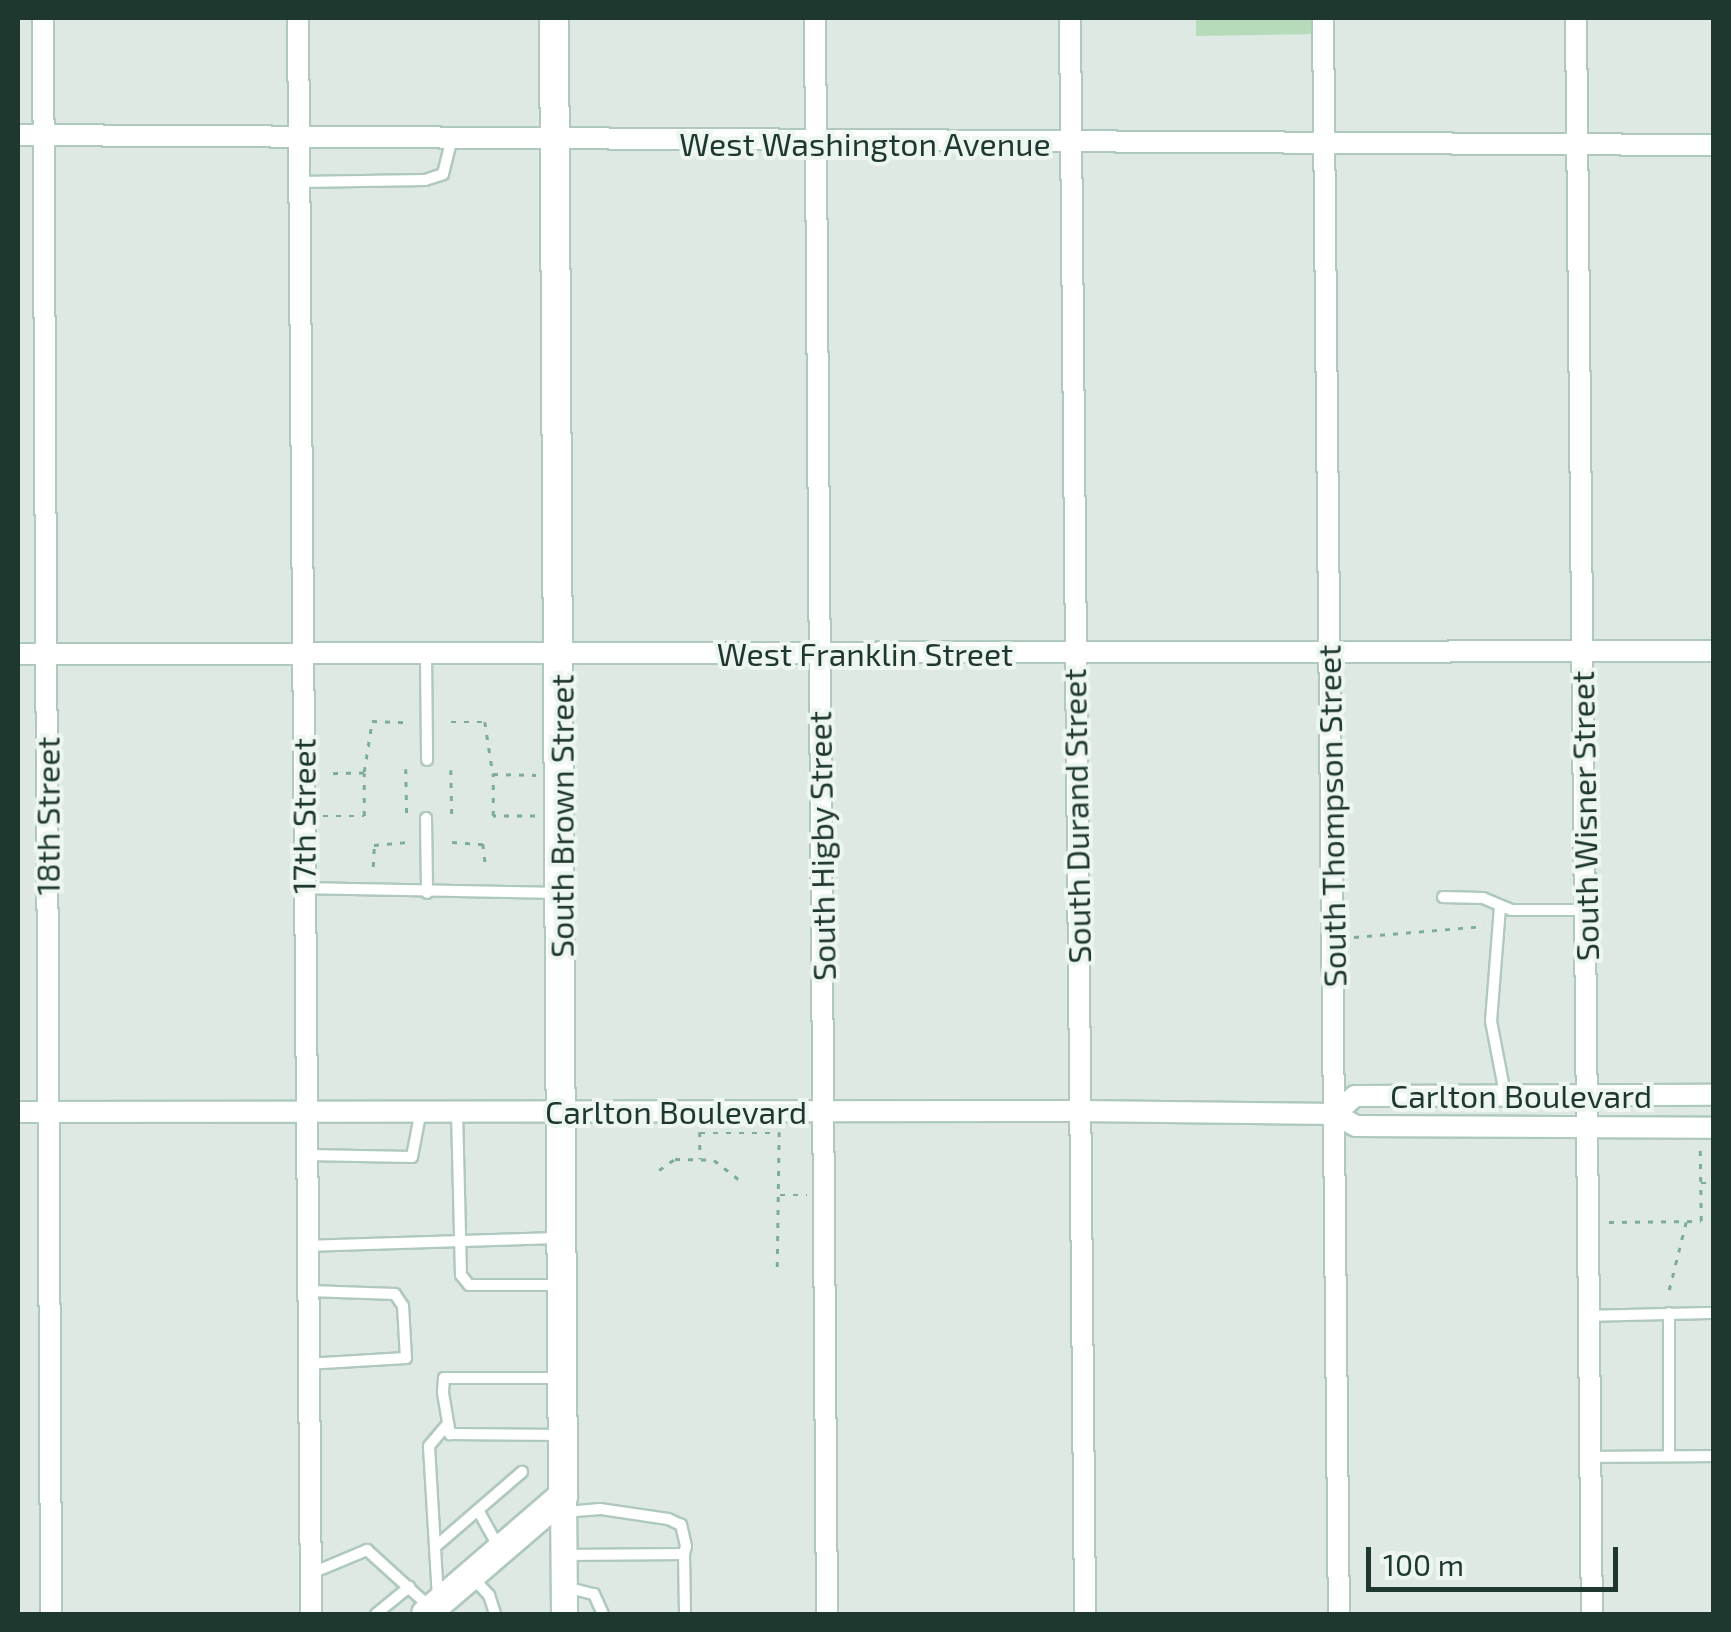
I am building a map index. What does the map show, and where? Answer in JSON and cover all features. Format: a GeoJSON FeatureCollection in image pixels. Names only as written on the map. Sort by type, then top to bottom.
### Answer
{"type":"FeatureCollection","features":[{"type":"Feature","properties":{"kind":"main road","name":"South Brown Street"},"geometry":{"type":"LineString","coordinates":[[554,18],[563,1504]]}},
{"type":"Feature","properties":{"kind":"main road"},"geometry":{"type":"LineString","coordinates":[[432,1609],[563,1504]]}},
{"type":"Feature","properties":{"kind":"street","name":"18th Street"},"geometry":{"type":"LineString","coordinates":[[43,18],[48,654],[46,1110],[54,1336],[51,1614]]}},
{"type":"Feature","properties":{"kind":"street","name":"17th Street"},"geometry":{"type":"LineString","coordinates":[[298,18],[304,1292],[307,1576],[311,1614]]}},
{"type":"Feature","properties":{"kind":"street","name":"South Higby Street"},"geometry":{"type":"LineString","coordinates":[[815,18],[827,1614]]}},
{"type":"Feature","properties":{"kind":"street","name":"South Durand Street"},"geometry":{"type":"LineString","coordinates":[[1070,18],[1085,1614]]}},
{"type":"Feature","properties":{"kind":"street","name":"South Thompson Street"},"geometry":{"type":"LineString","coordinates":[[1323,18],[1338,1614]]}},
{"type":"Feature","properties":{"kind":"street","name":"South Wisner Street"},"geometry":{"type":"LineString","coordinates":[[1576,18],[1592,1614]]}},
{"type":"Feature","properties":{"kind":"street","name":"West Washington Avenue"},"geometry":{"type":"LineString","coordinates":[[18,135],[523,133],[556,142],[1714,145]]}},
{"type":"Feature","properties":{"kind":"street","name":"West Franklin Street"},"geometry":{"type":"LineString","coordinates":[[18,654],[560,657],[1714,651]]}},
{"type":"Feature","properties":{"kind":"street","name":"Carlton Boulevard"},"geometry":{"type":"LineString","coordinates":[[1335,1114],[1355,1096],[1714,1095]]}},
{"type":"Feature","properties":{"kind":"street","name":"Carlton Boulevard"},"geometry":{"type":"LineString","coordinates":[[18,1112],[304,1108],[561,1112],[1080,1110],[1335,1114],[1356,1126],[1585,1128],[1707,1136]]}},
{"type":"Feature","properties":{"kind":"street","name":"South Brown Street"},"geometry":{"type":"LineString","coordinates":[[563,1504],[564,1614]]}},
{"type":"Feature","properties":{"kind":"lane"},"geometry":{"type":"LineString","coordinates":[[298,182],[425,180],[443,174],[452,133]]}},
{"type":"Feature","properties":{"kind":"lane"},"geometry":{"type":"LineString","coordinates":[[426,656],[427,760]]}},
{"type":"Feature","properties":{"kind":"lane"},"geometry":{"type":"LineString","coordinates":[[426,818],[428,893]]}},
{"type":"Feature","properties":{"kind":"lane"},"geometry":{"type":"LineString","coordinates":[[304,887],[428,893],[561,893]]}},
{"type":"Feature","properties":{"kind":"lane"},"geometry":{"type":"LineString","coordinates":[[1443,897],[1483,898],[1500,907],[1586,910]]}},
{"type":"Feature","properties":{"kind":"lane"},"geometry":{"type":"LineString","coordinates":[[1500,907],[1491,1021],[1505,1094]]}},
{"type":"Feature","properties":{"kind":"lane"},"geometry":{"type":"LineString","coordinates":[[304,1154],[412,1157],[421,1109]]}},
{"type":"Feature","properties":{"kind":"lane"},"geometry":{"type":"LineString","coordinates":[[457,1110],[458,1264],[469,1285],[563,1285]]}},
{"type":"Feature","properties":{"kind":"lane"},"geometry":{"type":"LineString","coordinates":[[304,1246],[458,1236],[563,1238]]}},
{"type":"Feature","properties":{"kind":"lane"},"geometry":{"type":"LineString","coordinates":[[304,1292],[395,1294],[403,1306],[406,1358],[305,1364]]}},
{"type":"Feature","properties":{"kind":"lane"},"geometry":{"type":"LineString","coordinates":[[1669,1313],[1669,1456]]}},
{"type":"Feature","properties":{"kind":"lane"},"geometry":{"type":"LineString","coordinates":[[1588,1316],[1714,1313]]}},
{"type":"Feature","properties":{"kind":"lane"},"geometry":{"type":"LineString","coordinates":[[432,1609],[435,1547],[429,1446],[445,1427],[444,1378],[562,1378]]}},
{"type":"Feature","properties":{"kind":"lane"},"geometry":{"type":"LineString","coordinates":[[445,1427],[468,1438],[563,1436]]}},
{"type":"Feature","properties":{"kind":"lane"},"geometry":{"type":"LineString","coordinates":[[1590,1457],[1714,1456]]}},
{"type":"Feature","properties":{"kind":"lane"},"geometry":{"type":"LineString","coordinates":[[435,1547],[522,1472]]}},
{"type":"Feature","properties":{"kind":"lane"},"geometry":{"type":"LineString","coordinates":[[563,1504],[668,1519],[685,1532],[685,1614]]}},
{"type":"Feature","properties":{"kind":"lane"},"geometry":{"type":"LineString","coordinates":[[478,1510],[501,1552]]}},
{"type":"Feature","properties":{"kind":"lane"},"geometry":{"type":"LineString","coordinates":[[307,1576],[367,1550],[432,1609]]}},
{"type":"Feature","properties":{"kind":"lane"},"geometry":{"type":"LineString","coordinates":[[563,1555],[684,1554]]}},
{"type":"Feature","properties":{"kind":"lane"},"geometry":{"type":"LineString","coordinates":[[472,1576],[489,1595],[495,1614]]}},
{"type":"Feature","properties":{"kind":"lane"},"geometry":{"type":"LineString","coordinates":[[376,1614],[409,1587]]}},
{"type":"Feature","properties":{"kind":"lane"},"geometry":{"type":"LineString","coordinates":[[564,1587],[594,1594],[603,1614]]}},
{"type":"Feature","properties":{"kind":"path"},"geometry":{"type":"LineString","coordinates":[[316,816],[364,816],[364,773],[372,722],[406,722]]}},
{"type":"Feature","properties":{"kind":"path"},"geometry":{"type":"LineString","coordinates":[[451,722],[485,722],[493,774],[493,816],[536,816]]}},
{"type":"Feature","properties":{"kind":"path"},"geometry":{"type":"LineString","coordinates":[[406,769],[407,820]]}},
{"type":"Feature","properties":{"kind":"path"},"geometry":{"type":"LineString","coordinates":[[451,770],[452,819]]}},
{"type":"Feature","properties":{"kind":"path"},"geometry":{"type":"LineString","coordinates":[[316,774],[364,773]]}},
{"type":"Feature","properties":{"kind":"path"},"geometry":{"type":"LineString","coordinates":[[493,774],[536,775]]}},
{"type":"Feature","properties":{"kind":"path"},"geometry":{"type":"LineString","coordinates":[[373,867],[374,845],[407,842]]}},
{"type":"Feature","properties":{"kind":"path"},"geometry":{"type":"LineString","coordinates":[[452,842],[483,844],[486,868]]}},
{"type":"Feature","properties":{"kind":"path"},"geometry":{"type":"LineString","coordinates":[[1352,937],[1496,926]]}},
{"type":"Feature","properties":{"kind":"path"},"geometry":{"type":"LineString","coordinates":[[777,1267],[780,1125]]}},
{"type":"Feature","properties":{"kind":"path"},"geometry":{"type":"LineString","coordinates":[[700,1126],[700,1160]]}},
{"type":"Feature","properties":{"kind":"path"},"geometry":{"type":"LineString","coordinates":[[700,1133],[779,1133]]}},
{"type":"Feature","properties":{"kind":"path"},"geometry":{"type":"LineString","coordinates":[[1610,1222],[1701,1220],[1700,1183],[1707,1136]]}},
{"type":"Feature","properties":{"kind":"path"},"geometry":{"type":"LineString","coordinates":[[659,1170],[675,1159],[714,1160],[740,1180]]}},
{"type":"Feature","properties":{"kind":"path"},"geometry":{"type":"LineString","coordinates":[[1700,1183],[1714,1182]]}},
{"type":"Feature","properties":{"kind":"path"},"geometry":{"type":"LineString","coordinates":[[778,1195],[812,1195]]}},
{"type":"Feature","properties":{"kind":"path"},"geometry":{"type":"LineString","coordinates":[[1669,1290],[1686,1220]]}},
{"type":"Feature","properties":{"kind":"green space"},"geometry":{"type":"Polygon","coordinates":[[[1196,18],[1316,18],[1317,34],[1196,36],[1196,18]]]}}]}
